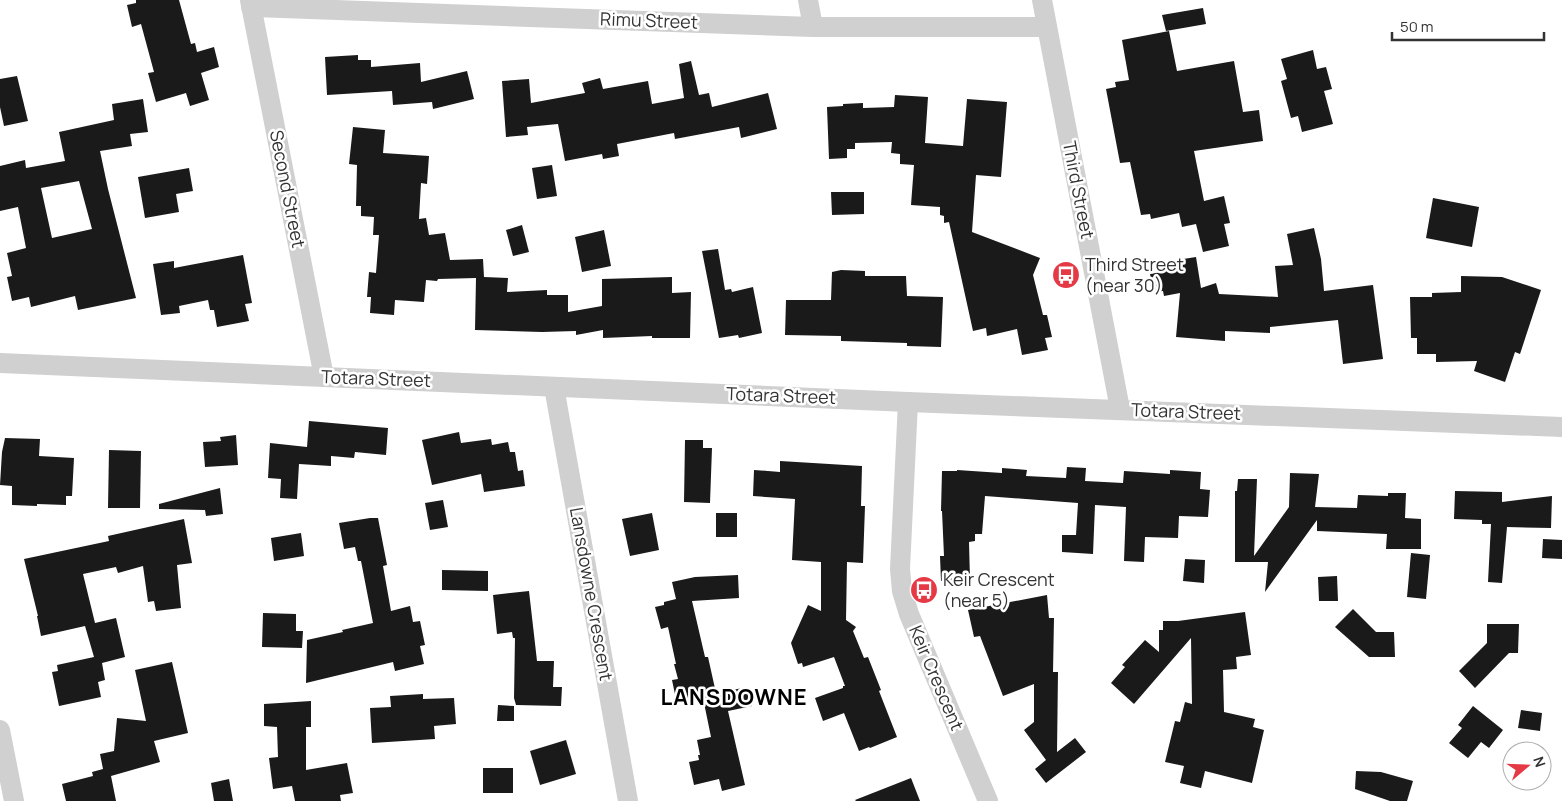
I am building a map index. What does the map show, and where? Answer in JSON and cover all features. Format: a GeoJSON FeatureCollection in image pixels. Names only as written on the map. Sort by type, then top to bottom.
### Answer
{"type":"FeatureCollection","features":[{"type":"Feature","properties":{"kind":"street"},"geometry":{"type":"LineString","coordinates":[[808,0],[813,27]]}},
{"type":"Feature","properties":{"kind":"street","name":"Third Street"},"geometry":{"type":"LineString","coordinates":[[1042,0],[1120,409]]}},
{"type":"Feature","properties":{"kind":"street","name":"Rimu Street"},"geometry":{"type":"LineString","coordinates":[[250,3],[813,27],[1046,27]]}},
{"type":"Feature","properties":{"kind":"street","name":"Second Street"},"geometry":{"type":"LineString","coordinates":[[250,3],[324,377]]}},
{"type":"Feature","properties":{"kind":"street","name":"Totara Street"},"geometry":{"type":"LineString","coordinates":[[0,364],[1562,427]]}},
{"type":"Feature","properties":{"kind":"street","name":"Lansdowne Crescent"},"geometry":{"type":"LineString","coordinates":[[554,387],[628,801]]}},
{"type":"Feature","properties":{"kind":"street","name":"Keir Crescent"},"geometry":{"type":"LineString","coordinates":[[908,402],[900,569],[902,591],[908,614],[988,801]]}},
{"type":"Feature","properties":{"kind":"street"},"geometry":{"type":"LineString","coordinates":[[0,730],[14,801]]}},
{"type":"Feature","properties":{"kind":"building"},"geometry":{"type":"Polygon","coordinates":[[[136,0],[179,0],[191,44],[195,43],[197,52],[214,47],[219,67],[201,73],[209,100],[190,106],[186,93],[156,102],[148,73],[154,72],[141,24],[132,27],[127,5],[136,3],[136,0]]]}},
{"type":"Feature","properties":{"kind":"building"},"geometry":{"type":"Polygon","coordinates":[[[1203,8],[1206,24],[1166,31],[1162,15],[1203,8]]]}},
{"type":"Feature","properties":{"kind":"building"},"geometry":{"type":"Polygon","coordinates":[[[1169,31],[1177,71],[1234,61],[1243,112],[1259,110],[1263,141],[1194,151],[1204,201],[1224,196],[1230,223],[1224,224],[1229,246],[1203,252],[1196,224],[1182,227],[1179,213],[1151,219],[1150,214],[1141,215],[1130,162],[1120,163],[1106,89],[1116,87],[1115,82],[1129,80],[1122,40],[1169,31]]]}},
{"type":"Feature","properties":{"kind":"building"},"geometry":{"type":"Polygon","coordinates":[[[1313,50],[1317,69],[1326,67],[1332,89],[1324,91],[1333,124],[1302,132],[1298,116],[1291,118],[1281,81],[1287,79],[1281,59],[1313,50]]]}},
{"type":"Feature","properties":{"kind":"building"},"geometry":{"type":"Polygon","coordinates":[[[358,55],[358,60],[371,60],[371,67],[420,63],[421,82],[467,71],[474,99],[433,109],[432,102],[393,105],[392,91],[327,95],[325,57],[358,55]]]}},
{"type":"Feature","properties":{"kind":"building"},"geometry":{"type":"Polygon","coordinates":[[[691,61],[699,95],[709,93],[712,107],[768,93],[777,129],[741,138],[739,127],[675,139],[674,133],[617,144],[619,156],[603,159],[602,154],[565,161],[558,124],[527,127],[528,135],[506,137],[502,81],[529,79],[531,103],[585,93],[582,83],[600,78],[603,89],[648,81],[652,104],[684,98],[679,64],[691,61]]]}},
{"type":"Feature","properties":{"kind":"building"},"geometry":{"type":"Polygon","coordinates":[[[17,76],[28,121],[4,126],[0,107],[0,79],[17,76]]]}},
{"type":"Feature","properties":{"kind":"building"},"geometry":{"type":"Polygon","coordinates":[[[895,95],[928,97],[925,143],[963,146],[967,99],[1007,102],[1001,177],[976,175],[972,232],[1040,258],[1033,275],[1043,315],[1047,315],[1052,337],[1045,338],[1048,350],[1022,355],[1017,329],[987,336],[986,328],[973,331],[949,222],[944,223],[944,216],[940,215],[940,207],[911,205],[914,165],[900,164],[900,154],[891,153],[892,142],[855,143],[855,149],[847,149],[847,158],[829,159],[827,107],[863,103],[863,108],[894,107],[895,95]]]}},
{"type":"Feature","properties":{"kind":"building"},"geometry":{"type":"Polygon","coordinates":[[[143,99],[148,132],[130,134],[132,146],[100,151],[136,298],[78,310],[75,296],[31,307],[29,297],[12,301],[7,277],[12,276],[7,253],[26,248],[18,207],[0,211],[0,166],[25,160],[26,168],[65,161],[59,132],[114,120],[112,104],[143,99]],[[79,181],[41,188],[52,238],[92,229],[79,181]]]}},
{"type":"Feature","properties":{"kind":"building"},"geometry":{"type":"Polygon","coordinates":[[[353,127],[385,130],[383,153],[429,156],[427,184],[421,183],[419,219],[426,218],[429,235],[445,233],[450,260],[483,259],[484,277],[508,278],[507,292],[547,290],[547,295],[568,295],[568,312],[602,306],[602,279],[672,277],[672,293],[691,292],[690,338],[652,338],[652,336],[603,338],[603,330],[576,335],[576,331],[475,330],[476,278],[426,280],[424,302],[395,300],[394,315],[370,313],[371,297],[367,297],[369,272],[376,273],[379,235],[373,235],[374,217],[361,216],[361,206],[356,206],[357,165],[349,164],[353,127]]]}},
{"type":"Feature","properties":{"kind":"building"},"geometry":{"type":"Polygon","coordinates":[[[552,165],[557,196],[537,199],[532,168],[552,165]]]}},
{"type":"Feature","properties":{"kind":"building"},"geometry":{"type":"Polygon","coordinates":[[[189,168],[193,191],[176,194],[179,212],[145,218],[138,177],[189,168]]]}},
{"type":"Feature","properties":{"kind":"building"},"geometry":{"type":"Polygon","coordinates":[[[831,192],[864,192],[864,214],[832,215],[831,192]]]}},
{"type":"Feature","properties":{"kind":"building"},"geometry":{"type":"Polygon","coordinates":[[[1433,198],[1479,207],[1472,247],[1426,238],[1433,198]]]}},
{"type":"Feature","properties":{"kind":"building"},"geometry":{"type":"Polygon","coordinates":[[[522,225],[529,252],[513,256],[506,230],[522,225]]]}},
{"type":"Feature","properties":{"kind":"building"},"geometry":{"type":"Polygon","coordinates":[[[1314,228],[1321,259],[1324,291],[1373,285],[1383,359],[1343,364],[1338,320],[1270,327],[1270,333],[1225,331],[1225,341],[1176,337],[1180,293],[1164,296],[1163,291],[1154,292],[1150,274],[1179,269],[1177,260],[1196,257],[1201,288],[1216,283],[1219,294],[1278,297],[1275,266],[1293,265],[1287,234],[1314,228]]]}},
{"type":"Feature","properties":{"kind":"building"},"geometry":{"type":"Polygon","coordinates":[[[604,230],[611,266],[582,272],[575,237],[604,230]]]}},
{"type":"Feature","properties":{"kind":"building"},"geometry":{"type":"Polygon","coordinates":[[[718,249],[725,290],[731,289],[732,292],[753,287],[762,333],[739,338],[738,335],[719,338],[702,251],[718,249]]]}},
{"type":"Feature","properties":{"kind":"building"},"geometry":{"type":"Polygon","coordinates":[[[243,255],[252,303],[245,304],[249,321],[217,327],[214,310],[210,310],[208,300],[179,306],[180,313],[161,315],[153,264],[174,261],[174,268],[243,255]]]}},
{"type":"Feature","properties":{"kind":"building"},"geometry":{"type":"Polygon","coordinates":[[[841,270],[865,271],[865,276],[906,276],[907,296],[943,297],[941,347],[907,346],[907,343],[841,341],[841,336],[785,335],[786,300],[831,300],[832,272],[841,270]]]}},
{"type":"Feature","properties":{"kind":"building"},"geometry":{"type":"Polygon","coordinates":[[[1461,276],[1502,277],[1541,290],[1520,354],[1515,352],[1505,382],[1474,371],[1477,361],[1436,362],[1436,354],[1417,354],[1417,338],[1411,338],[1410,297],[1432,297],[1432,293],[1461,292],[1461,276]]]}},
{"type":"Feature","properties":{"kind":"building"},"geometry":{"type":"Polygon","coordinates":[[[309,421],[388,428],[386,455],[355,452],[354,458],[331,456],[331,466],[299,464],[297,499],[280,498],[281,479],[268,478],[270,443],[307,447],[309,421]]]}},
{"type":"Feature","properties":{"kind":"building"},"geometry":{"type":"Polygon","coordinates":[[[459,432],[461,443],[491,439],[492,445],[508,442],[510,452],[515,452],[518,471],[523,470],[525,486],[484,492],[481,474],[432,485],[422,440],[459,432]]]}},
{"type":"Feature","properties":{"kind":"building"},"geometry":{"type":"Polygon","coordinates":[[[236,435],[238,465],[205,467],[203,442],[221,441],[220,437],[236,435]]]}},
{"type":"Feature","properties":{"kind":"building"},"geometry":{"type":"Polygon","coordinates":[[[5,438],[40,439],[39,456],[74,458],[72,496],[66,496],[66,505],[12,505],[12,486],[0,485],[2,452],[5,438]]]}},
{"type":"Feature","properties":{"kind":"building"},"geometry":{"type":"Polygon","coordinates":[[[685,440],[703,440],[703,448],[712,448],[710,503],[684,502],[685,440]]]}},
{"type":"Feature","properties":{"kind":"building"},"geometry":{"type":"Polygon","coordinates":[[[109,450],[141,451],[140,508],[108,508],[109,450]]]}},
{"type":"Feature","properties":{"kind":"building"},"geometry":{"type":"Polygon","coordinates":[[[780,461],[862,466],[861,506],[865,506],[863,563],[847,562],[846,620],[856,627],[853,631],[864,658],[868,657],[897,737],[870,748],[859,751],[844,713],[823,721],[815,698],[845,686],[834,657],[803,667],[802,663],[798,664],[791,643],[808,605],[821,611],[821,562],[792,560],[795,499],[753,496],[754,470],[780,472],[780,461]]]}},
{"type":"Feature","properties":{"kind":"building"},"geometry":{"type":"Polygon","coordinates":[[[1067,467],[1086,468],[1085,481],[1123,483],[1124,471],[1170,474],[1170,470],[1201,472],[1200,489],[1210,490],[1208,517],[1179,516],[1178,538],[1145,537],[1144,562],[1124,561],[1126,507],[1095,505],[1093,554],[1062,552],[1062,535],[1076,535],[1078,503],[985,496],[982,534],[975,534],[975,541],[969,542],[970,580],[941,581],[940,556],[944,556],[941,511],[942,471],[1002,473],[1002,468],[1027,470],[1026,476],[1066,478],[1067,467]]]}},
{"type":"Feature","properties":{"kind":"building"},"geometry":{"type":"Polygon","coordinates":[[[1290,473],[1319,474],[1315,507],[1357,508],[1358,495],[1388,496],[1388,493],[1406,493],[1405,518],[1421,519],[1421,549],[1386,549],[1387,534],[1317,531],[1317,520],[1265,592],[1268,562],[1235,562],[1235,491],[1237,491],[1238,479],[1257,479],[1254,556],[1289,507],[1290,473]]]}},
{"type":"Feature","properties":{"kind":"building"},"geometry":{"type":"Polygon","coordinates":[[[220,488],[223,514],[206,516],[205,510],[159,509],[159,504],[220,488]]]}},
{"type":"Feature","properties":{"kind":"building"},"geometry":{"type":"Polygon","coordinates":[[[1455,491],[1502,492],[1502,502],[1552,496],[1551,528],[1507,527],[1502,583],[1488,582],[1491,524],[1482,524],[1482,520],[1454,519],[1455,491]]]}},
{"type":"Feature","properties":{"kind":"building"},"geometry":{"type":"Polygon","coordinates":[[[443,500],[448,527],[430,530],[425,503],[443,500]]]}},
{"type":"Feature","properties":{"kind":"building"},"geometry":{"type":"Polygon","coordinates":[[[652,513],[659,550],[630,556],[622,519],[652,513]]]}},
{"type":"Feature","properties":{"kind":"building"},"geometry":{"type":"Polygon","coordinates":[[[716,513],[737,513],[737,537],[716,537],[716,513]]]}},
{"type":"Feature","properties":{"kind":"building"},"geometry":{"type":"Polygon","coordinates":[[[378,518],[387,565],[383,566],[391,611],[410,606],[413,622],[420,621],[425,645],[420,646],[424,664],[395,671],[393,662],[306,683],[307,640],[373,623],[361,561],[358,561],[355,547],[344,549],[339,523],[378,518]]]}},
{"type":"Feature","properties":{"kind":"building"},"geometry":{"type":"Polygon","coordinates":[[[184,519],[192,563],[177,565],[181,608],[156,611],[154,601],[148,602],[143,566],[118,573],[116,567],[83,574],[95,623],[116,618],[125,657],[102,663],[105,680],[98,682],[101,697],[59,706],[52,672],[58,671],[57,665],[94,657],[85,626],[41,636],[24,559],[109,541],[108,536],[184,519]]]}},
{"type":"Feature","properties":{"kind":"building"},"geometry":{"type":"Polygon","coordinates":[[[301,533],[304,556],[274,561],[271,538],[301,533]]]}},
{"type":"Feature","properties":{"kind":"building"},"geometry":{"type":"Polygon","coordinates":[[[1543,539],[1562,540],[1562,559],[1542,558],[1543,539]]]}},
{"type":"Feature","properties":{"kind":"building"},"geometry":{"type":"Polygon","coordinates":[[[1411,553],[1430,555],[1426,599],[1407,597],[1411,553]]]}},
{"type":"Feature","properties":{"kind":"building"},"geometry":{"type":"Polygon","coordinates":[[[1185,559],[1205,560],[1204,583],[1183,581],[1185,559]]]}},
{"type":"Feature","properties":{"kind":"building"},"geometry":{"type":"Polygon","coordinates":[[[442,570],[488,571],[488,591],[442,590],[442,570]]]}},
{"type":"Feature","properties":{"kind":"building"},"geometry":{"type":"Polygon","coordinates":[[[738,575],[739,598],[692,601],[705,657],[708,657],[716,693],[748,687],[752,706],[728,711],[745,785],[722,791],[719,779],[694,785],[689,762],[699,760],[697,740],[711,737],[703,698],[677,704],[672,680],[678,679],[668,627],[661,629],[655,607],[676,599],[672,582],[695,577],[738,575]]]}},
{"type":"Feature","properties":{"kind":"building"},"geometry":{"type":"Polygon","coordinates":[[[1337,576],[1338,601],[1319,601],[1318,577],[1337,576]]]}},
{"type":"Feature","properties":{"kind":"building"},"geometry":{"type":"Polygon","coordinates":[[[529,591],[537,661],[554,661],[553,687],[562,687],[561,706],[516,705],[514,698],[515,638],[513,638],[512,632],[497,634],[493,595],[529,591]]]}},
{"type":"Feature","properties":{"kind":"building"},"geometry":{"type":"Polygon","coordinates":[[[1047,595],[1049,618],[1054,618],[1053,672],[1058,672],[1057,752],[1075,738],[1086,752],[1046,783],[1035,769],[1046,760],[1024,730],[1034,722],[1034,684],[1003,696],[980,636],[974,637],[968,610],[1047,595]]]}},
{"type":"Feature","properties":{"kind":"building"},"geometry":{"type":"Polygon","coordinates":[[[1353,609],[1376,632],[1394,632],[1395,657],[1369,657],[1335,627],[1353,609]]]}},
{"type":"Feature","properties":{"kind":"building"},"geometry":{"type":"Polygon","coordinates":[[[1245,612],[1251,655],[1236,657],[1237,669],[1223,670],[1224,712],[1255,719],[1253,727],[1264,730],[1252,783],[1205,771],[1201,788],[1180,783],[1184,766],[1165,762],[1175,721],[1180,722],[1185,702],[1192,704],[1191,638],[1134,704],[1111,683],[1125,667],[1122,665],[1145,640],[1159,652],[1159,630],[1163,630],[1163,621],[1178,621],[1245,612]]]}},
{"type":"Feature","properties":{"kind":"building"},"geometry":{"type":"Polygon","coordinates":[[[263,613],[296,614],[296,631],[303,631],[302,648],[262,647],[263,613]]]}},
{"type":"Feature","properties":{"kind":"building"},"geometry":{"type":"Polygon","coordinates":[[[1487,624],[1519,624],[1518,653],[1509,653],[1475,688],[1459,671],[1487,643],[1487,624]]]}},
{"type":"Feature","properties":{"kind":"building"},"geometry":{"type":"Polygon","coordinates":[[[172,662],[188,733],[154,741],[160,762],[111,776],[116,801],[66,801],[62,784],[93,776],[92,772],[103,769],[100,754],[114,751],[117,718],[146,721],[135,670],[172,662]]]}},
{"type":"Feature","properties":{"kind":"building"},"geometry":{"type":"Polygon","coordinates":[[[423,694],[423,699],[454,698],[456,724],[434,726],[435,739],[372,743],[370,708],[391,707],[390,696],[423,694]]]}},
{"type":"Feature","properties":{"kind":"building"},"geometry":{"type":"Polygon","coordinates":[[[311,701],[311,727],[306,727],[306,770],[347,763],[353,793],[340,795],[341,801],[295,801],[292,786],[273,789],[269,758],[278,757],[277,727],[264,726],[264,704],[311,701]]]}},
{"type":"Feature","properties":{"kind":"building"},"geometry":{"type":"Polygon","coordinates":[[[498,705],[514,706],[514,721],[497,721],[498,705]]]}},
{"type":"Feature","properties":{"kind":"building"},"geometry":{"type":"Polygon","coordinates":[[[1473,706],[1503,730],[1489,748],[1481,742],[1468,758],[1449,743],[1462,728],[1458,725],[1473,706]]]}},
{"type":"Feature","properties":{"kind":"building"},"geometry":{"type":"Polygon","coordinates":[[[1521,710],[1542,713],[1540,731],[1518,728],[1521,710]]]}},
{"type":"Feature","properties":{"kind":"building"},"geometry":{"type":"Polygon","coordinates":[[[566,740],[576,774],[540,785],[530,751],[566,740]]]}},
{"type":"Feature","properties":{"kind":"building"},"geometry":{"type":"Polygon","coordinates":[[[483,768],[513,768],[513,793],[483,793],[483,768]]]}},
{"type":"Feature","properties":{"kind":"building"},"geometry":{"type":"Polygon","coordinates":[[[1356,771],[1381,772],[1413,781],[1407,801],[1390,801],[1355,789],[1356,771]]]}},
{"type":"Feature","properties":{"kind":"building"},"geometry":{"type":"Polygon","coordinates":[[[911,778],[920,801],[855,800],[911,778]]]}},
{"type":"Feature","properties":{"kind":"building"},"geometry":{"type":"Polygon","coordinates":[[[229,779],[233,801],[214,801],[211,783],[229,779]]]}},
{"type":"Feature","properties":{"kind":"place","name":"Third Street (near 30)"},"geometry":{"type":"Point","coordinates":[1066,275]}},
{"type":"Feature","properties":{"kind":"place","name":"Keir Crescent (near 5)"},"geometry":{"type":"Point","coordinates":[924,590]}},
{"type":"Feature","properties":{"kind":"district","name":"LANSDOWNE"},"geometry":{"type":"Point","coordinates":[734,697]}}]}
